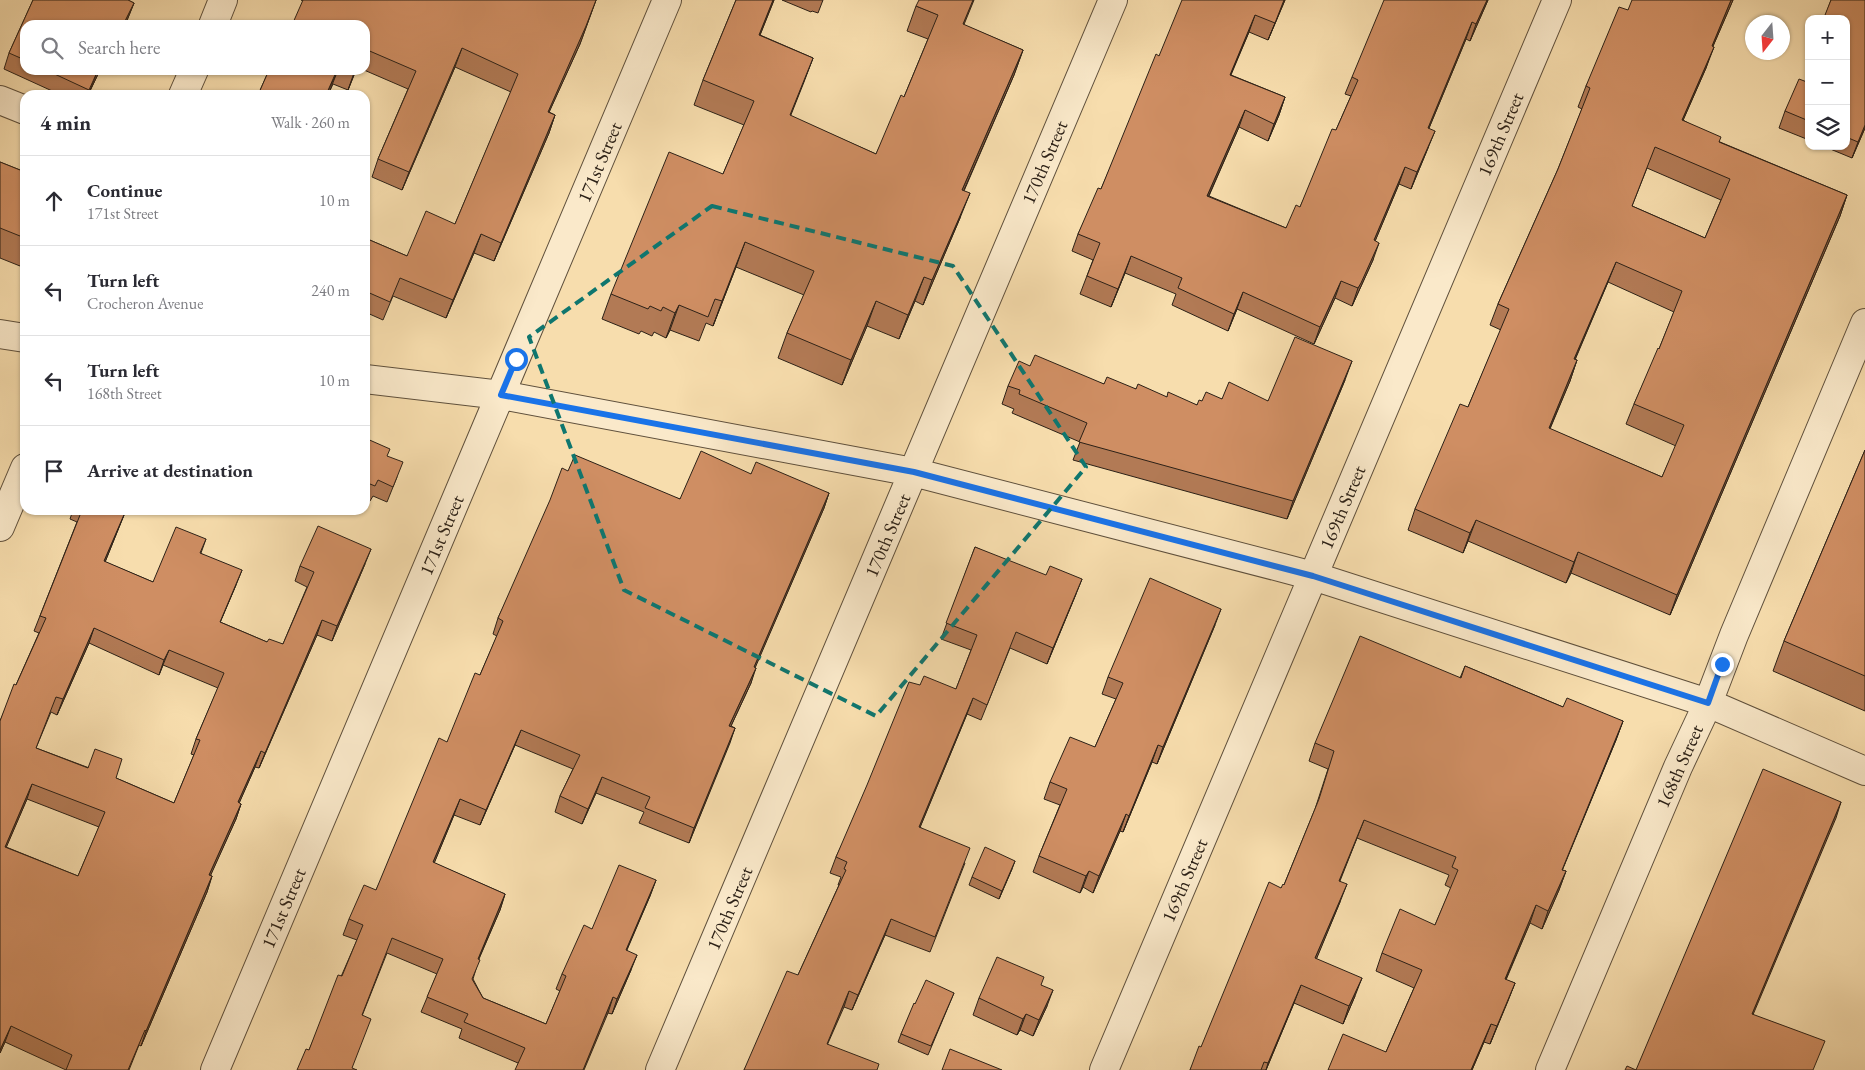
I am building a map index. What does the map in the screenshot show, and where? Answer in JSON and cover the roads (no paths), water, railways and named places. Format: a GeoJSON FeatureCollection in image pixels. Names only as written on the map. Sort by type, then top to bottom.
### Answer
{"type":"FeatureCollection","features":[{"type":"Feature","properties":{"kind":"street"},"geometry":{"type":"LineString","coordinates":[[215,20],[223,0]]}},
{"type":"Feature","properties":{"kind":"street","name":"171st Street"},"geometry":{"type":"LineString","coordinates":[[215,1070],[667,0]]}},
{"type":"Feature","properties":{"kind":"street","name":"170th Street"},"geometry":{"type":"LineString","coordinates":[[660,1070],[1112,0]]}},
{"type":"Feature","properties":{"kind":"street","name":"169th Street"},"geometry":{"type":"LineString","coordinates":[[1104,1070],[1557,0]]}},
{"type":"Feature","properties":{"kind":"street"},"geometry":{"type":"LineString","coordinates":[[185,90],[192,75]]}},
{"type":"Feature","properties":{"kind":"street"},"geometry":{"type":"LineString","coordinates":[[0,100],[20,108]]}},
{"type":"Feature","properties":{"kind":"street","name":"168th Street"},"geometry":{"type":"LineString","coordinates":[[1550,1070],[1678,767],[1708,703],[1734,635],[1865,323]]}},
{"type":"Feature","properties":{"kind":"street"},"geometry":{"type":"LineString","coordinates":[[0,334],[20,337]]}},
{"type":"Feature","properties":{"kind":"street"},"geometry":{"type":"LineString","coordinates":[[370,380],[501,395],[914,472],[1313,576],[1708,703],[1865,771]]}},
{"type":"Feature","properties":{"kind":"street"},"geometry":{"type":"LineString","coordinates":[[0,527],[20,480]]}}]}
